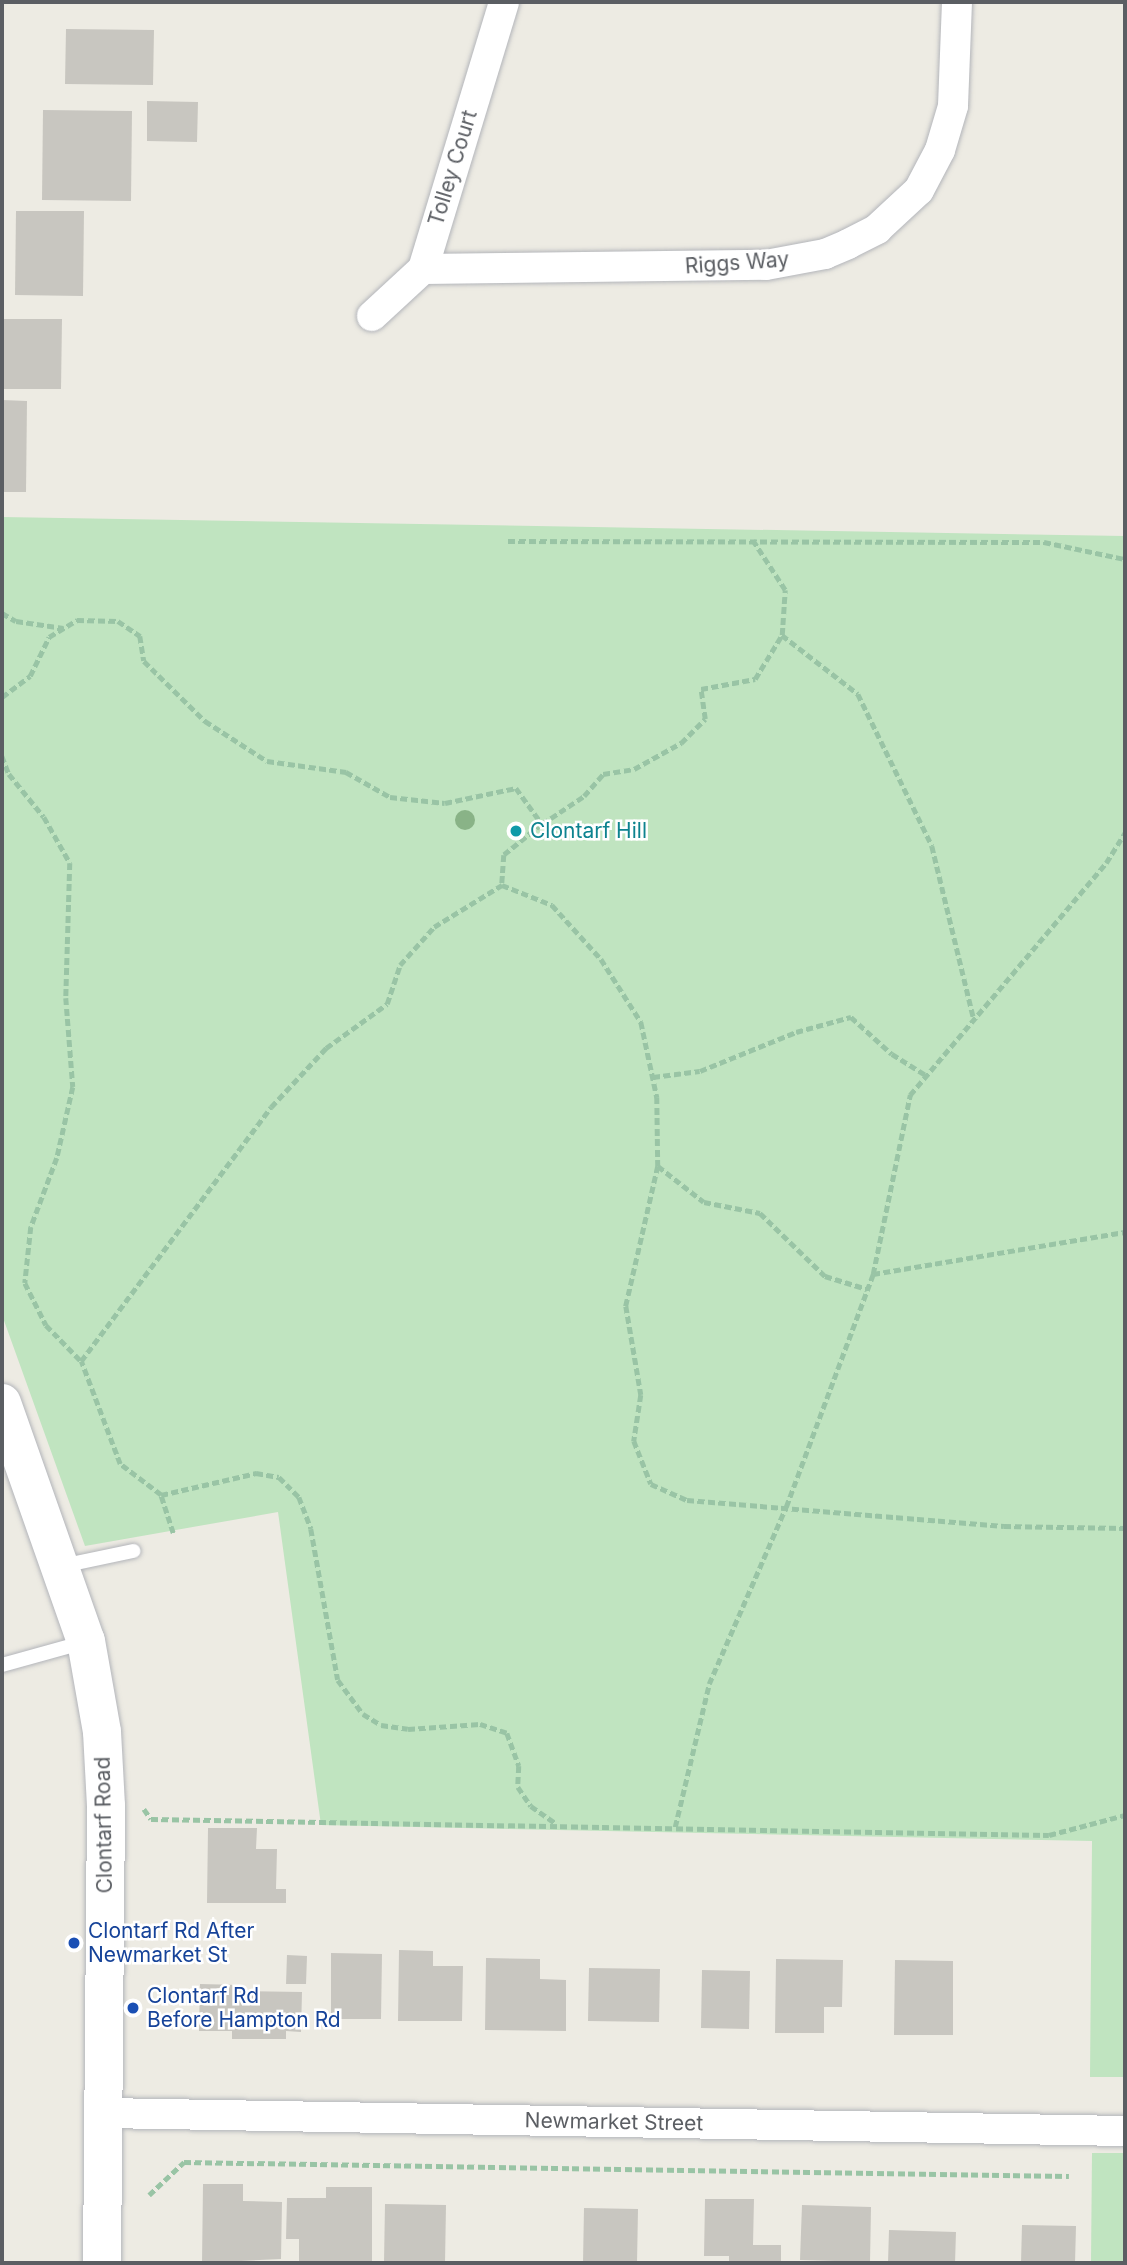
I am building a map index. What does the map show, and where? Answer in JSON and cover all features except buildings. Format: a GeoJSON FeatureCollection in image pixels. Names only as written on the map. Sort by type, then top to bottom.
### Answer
{"type":"FeatureCollection","features":[{"type":"Feature","properties":{"kind":"street","name":"Tolley Court"},"geometry":{"type":"LineString","coordinates":[[423,269],[504,2]]}},
{"type":"Feature","properties":{"kind":"street","name":"Riggs Way"},"geometry":{"type":"LineString","coordinates":[[423,269],[766,265],[825,254],[848,244],[877,229],[919,190],[940,150],[953,106],[957,2]]}},
{"type":"Feature","properties":{"kind":"street"},"geometry":{"type":"LineString","coordinates":[[372,316],[423,269]]}},
{"type":"Feature","properties":{"kind":"street","name":"Clontarf Road"},"geometry":{"type":"LineString","coordinates":[[2,1403],[86,1641],[102,1732],[106,1807],[102,2263]]}},
{"type":"Feature","properties":{"kind":"street","name":"Newmarket Street"},"geometry":{"type":"LineString","coordinates":[[104,2113],[1125,2131]]}},
{"type":"Feature","properties":{"kind":"lane"},"geometry":{"type":"LineString","coordinates":[[59,1567],[133,1550]]}},
{"type":"Feature","properties":{"kind":"lane"},"geometry":{"type":"LineString","coordinates":[[2,1665],[86,1641]]}},
{"type":"Feature","properties":{"kind":"path"},"geometry":{"type":"LineString","coordinates":[[508,541],[1044,542],[1125,559]]}},
{"type":"Feature","properties":{"kind":"path"},"geometry":{"type":"LineString","coordinates":[[502,885],[504,855],[542,824],[584,796],[603,774],[634,769],[681,743],[705,719],[701,689],[755,680],[782,635],[785,590],[752,541]]}},
{"type":"Feature","properties":{"kind":"path"},"geometry":{"type":"LineString","coordinates":[[2,613],[16,621],[64,628]]}},
{"type":"Feature","properties":{"kind":"path"},"geometry":{"type":"LineString","coordinates":[[2,697],[30,676],[49,637],[77,620],[118,621],[140,636],[144,661],[205,721],[267,761],[346,772],[390,797],[431,802],[445,803],[516,788],[542,824]]}},
{"type":"Feature","properties":{"kind":"path"},"geometry":{"type":"LineString","coordinates":[[782,635],[858,694],[932,846],[974,1020]]}},
{"type":"Feature","properties":{"kind":"path"},"geometry":{"type":"LineString","coordinates":[[2,756],[9,774],[44,817],[70,863],[66,998],[73,1087],[57,1158],[31,1227],[25,1283],[46,1325],[81,1361],[120,1464],[161,1496],[173,1532]]}},
{"type":"Feature","properties":{"kind":"path"},"geometry":{"type":"LineString","coordinates":[[675,1827],[709,1684],[786,1507],[873,1274],[910,1095],[1106,863],[1125,832]]}},
{"type":"Feature","properties":{"kind":"path"},"geometry":{"type":"LineString","coordinates":[[81,1361],[271,1107],[326,1048],[387,1004],[400,965],[434,927],[502,885]]}},
{"type":"Feature","properties":{"kind":"path"},"geometry":{"type":"LineString","coordinates":[[502,885],[552,905],[601,959],[641,1022],[653,1077],[658,1166],[626,1306],[641,1395],[634,1441],[651,1484],[687,1500],[1004,1526],[1125,1528]]}},
{"type":"Feature","properties":{"kind":"path"},"geometry":{"type":"LineString","coordinates":[[653,1077],[700,1071],[796,1032],[851,1017],[892,1054],[927,1075]]}},
{"type":"Feature","properties":{"kind":"path"},"geometry":{"type":"LineString","coordinates":[[658,1166],[704,1202],[760,1213],[825,1276],[867,1289]]}},
{"type":"Feature","properties":{"kind":"path"},"geometry":{"type":"LineString","coordinates":[[873,1274],[1125,1232]]}},
{"type":"Feature","properties":{"kind":"path"},"geometry":{"type":"LineString","coordinates":[[161,1496],[256,1473],[279,1478],[299,1497],[312,1529],[338,1680],[363,1714],[381,1725],[408,1730],[480,1724],[507,1733],[519,1766],[518,1787],[531,1807],[556,1824]]}},
{"type":"Feature","properties":{"kind":"path"},"geometry":{"type":"LineString","coordinates":[[141,1804],[151,1819],[556,1824],[1049,1835],[1125,1815]]}},
{"type":"Feature","properties":{"kind":"path"},"geometry":{"type":"LineString","coordinates":[[149,2194],[184,2162],[1069,2176]]}},
{"type":"Feature","properties":{"kind":"green space"},"geometry":{"type":"Polygon","coordinates":[[[2,517],[1125,536],[1125,2077],[1090,2077],[1092,1841],[321,1825],[278,1512],[85,1546],[2,1315],[2,517]]]}},
{"type":"Feature","properties":{"kind":"green space"},"geometry":{"type":"Polygon","coordinates":[[[1092,2153],[1125,2153],[1125,2263],[1091,2263],[1092,2153]]]}},
{"type":"Feature","properties":{"kind":"place","name":"Clontarf Hill"},"geometry":{"type":"Point","coordinates":[516,831]}},
{"type":"Feature","properties":{"kind":"place","name":"Clontarf Rd After Newmarket St"},"geometry":{"type":"Point","coordinates":[74,1943]}},
{"type":"Feature","properties":{"kind":"place","name":"Clontarf Rd Before Hampton Rd"},"geometry":{"type":"Point","coordinates":[133,2008]}}]}
